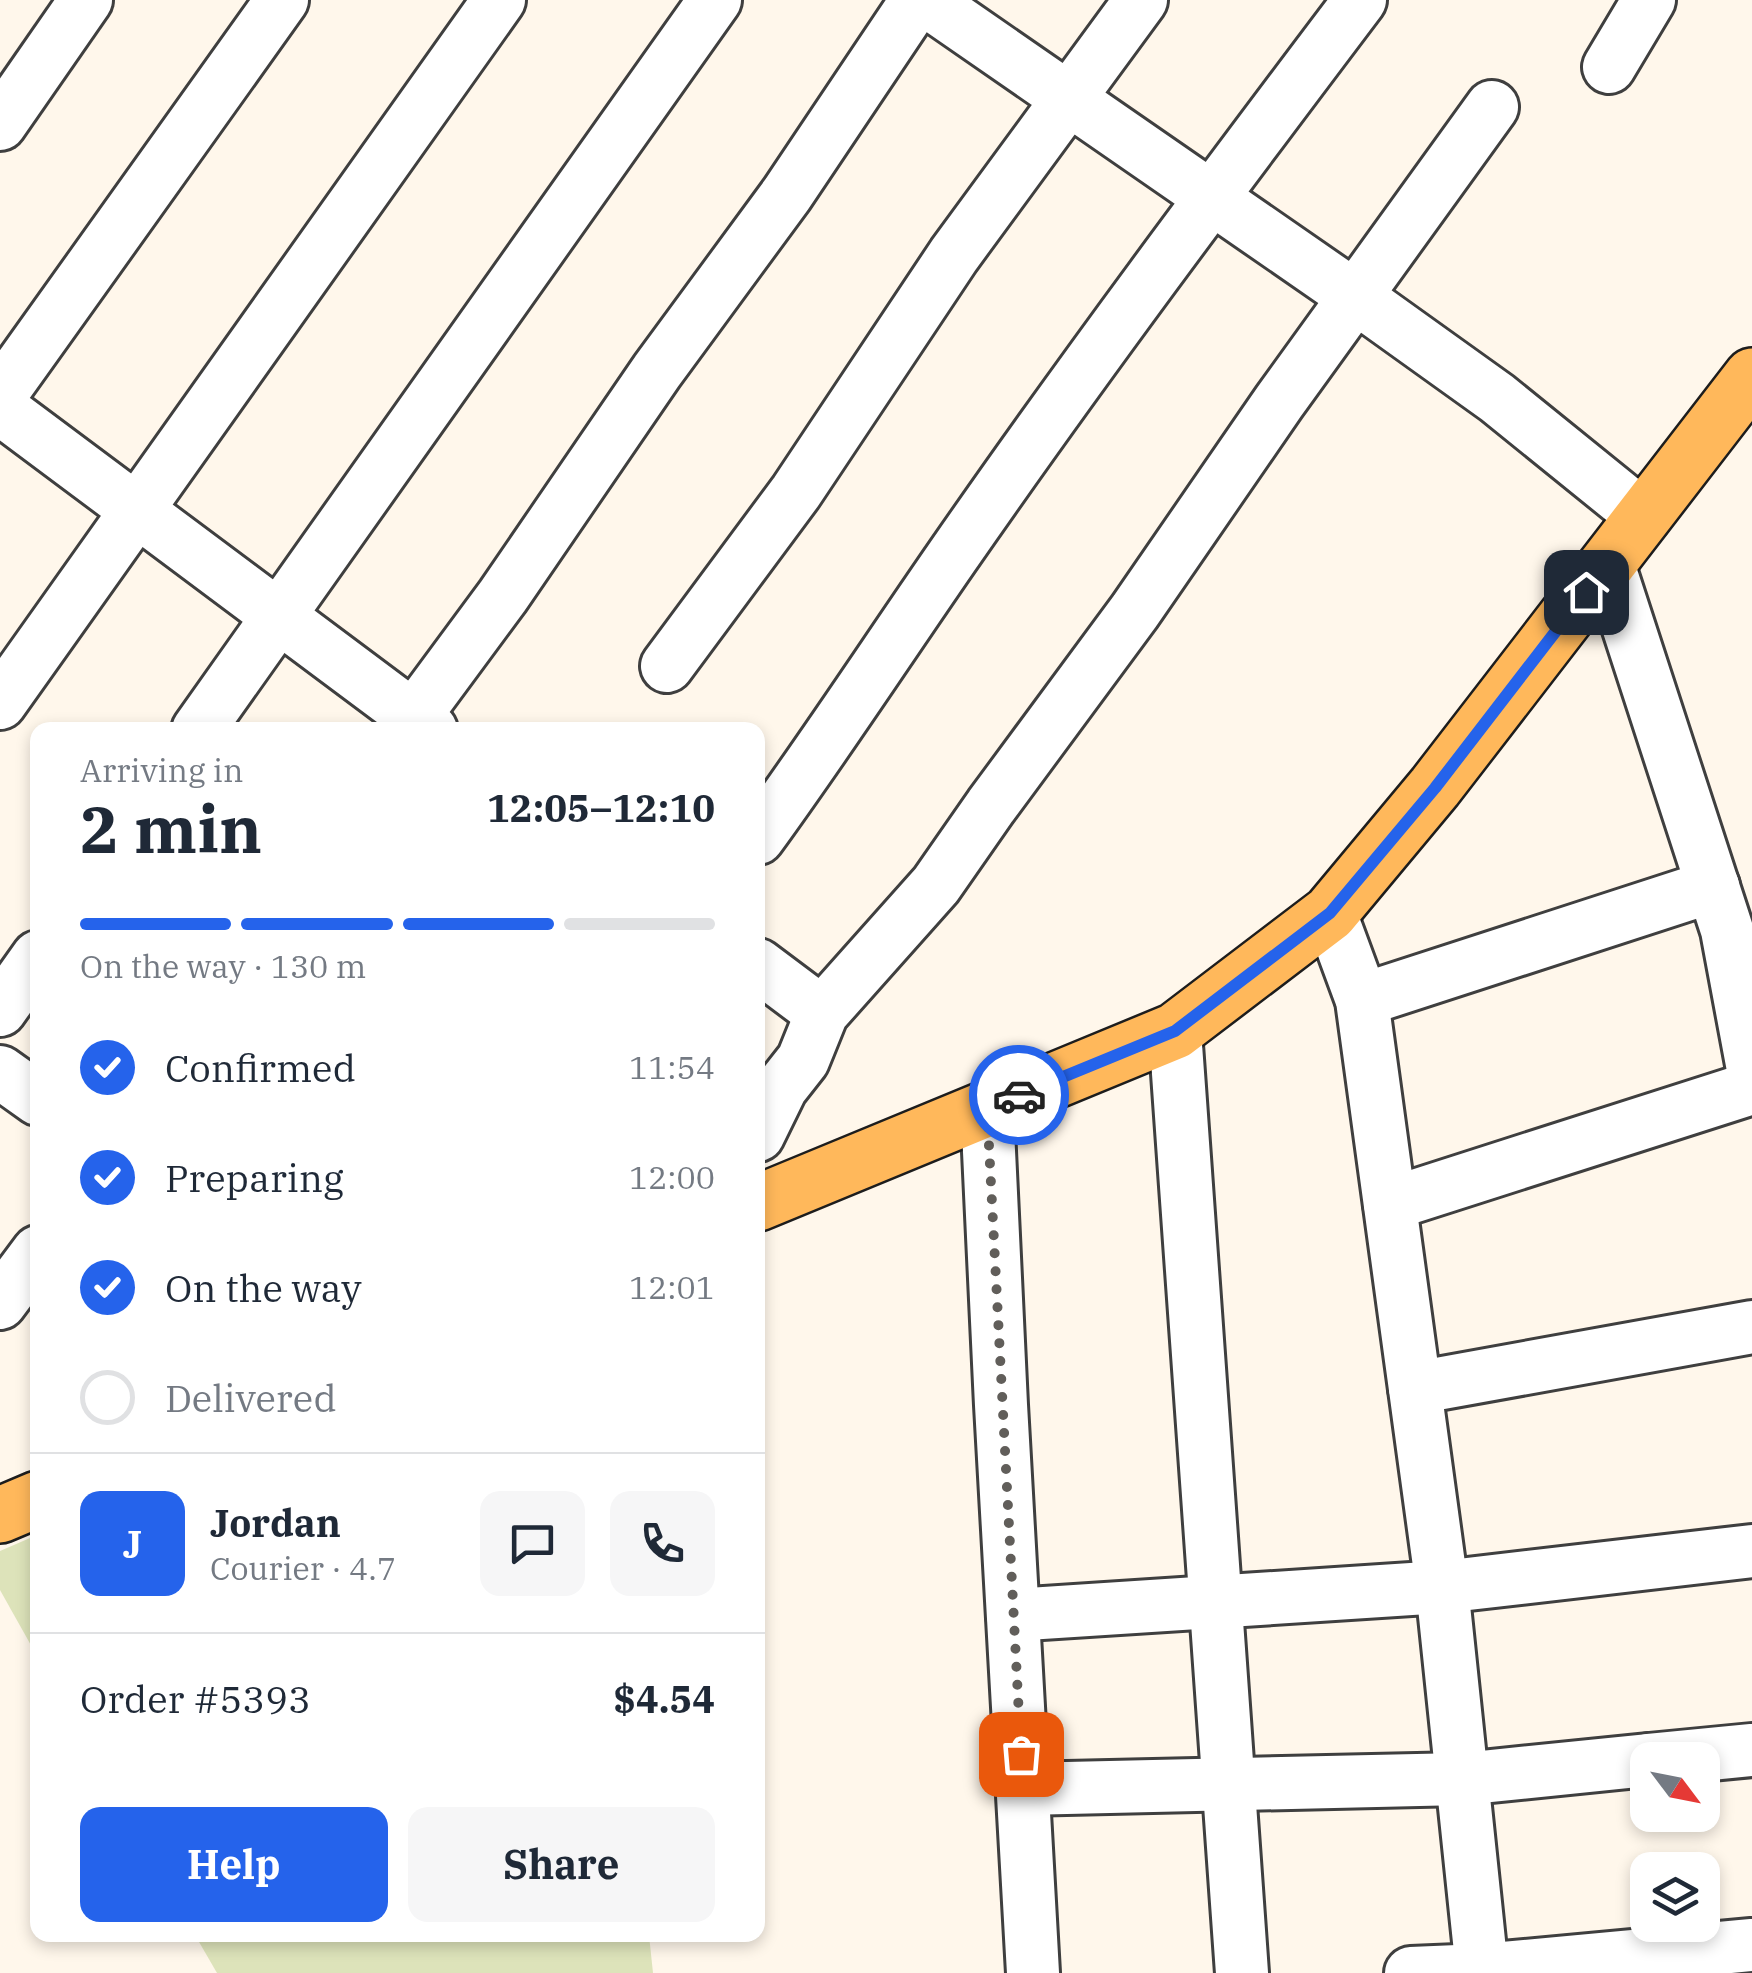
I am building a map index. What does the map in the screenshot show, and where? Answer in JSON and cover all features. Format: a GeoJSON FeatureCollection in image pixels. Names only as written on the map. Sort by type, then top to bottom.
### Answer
{"type":"FeatureCollection","features":[{"type":"Feature","properties":{"kind":"main road"},"geometry":{"type":"LineString","coordinates":[[765,1200],[1175,1031],[1330,913],[1435,788],[1644,516],[1735,417],[1752,376]]}},
{"type":"Feature","properties":{"kind":"main road"},"geometry":{"type":"LineString","coordinates":[[0,1514],[30,1502]]}},
{"type":"Feature","properties":{"kind":"street"},"geometry":{"type":"LineString","coordinates":[[0,124],[86,0]]}},
{"type":"Feature","properties":{"kind":"street"},"geometry":{"type":"LineString","coordinates":[[0,395],[282,0]]}},
{"type":"Feature","properties":{"kind":"street"},"geometry":{"type":"LineString","coordinates":[[0,703],[500,0]]}},
{"type":"Feature","properties":{"kind":"street"},"geometry":{"type":"LineString","coordinates":[[204,722],[715,0]]}},
{"type":"Feature","properties":{"kind":"street"},"geometry":{"type":"LineString","coordinates":[[419,722],[657,371],[788,194],[918,0]]}},
{"type":"Feature","properties":{"kind":"street"},"geometry":{"type":"LineString","coordinates":[[926,0],[1497,398],[1644,516]]}},
{"type":"Feature","properties":{"kind":"street"},"geometry":{"type":"LineString","coordinates":[[667,666],[796,492],[954,254],[1141,0]]}},
{"type":"Feature","properties":{"kind":"street"},"geometry":{"type":"LineString","coordinates":[[765,828],[952,557],[1210,198],[1360,0]]}},
{"type":"Feature","properties":{"kind":"street"},"geometry":{"type":"LineString","coordinates":[[1609,67],[1649,0]]}},
{"type":"Feature","properties":{"kind":"street"},"geometry":{"type":"LineString","coordinates":[[765,1121],[781,1088],[803,1060],[822,1014],[936,885],[1492,107]]}},
{"type":"Feature","properties":{"kind":"street"},"geometry":{"type":"LineString","coordinates":[[0,408],[411,722]]}},
{"type":"Feature","properties":{"kind":"street"},"geometry":{"type":"LineString","coordinates":[[1608,564],[1731,916],[1752,1064]]}},
{"type":"Feature","properties":{"kind":"street"},"geometry":{"type":"LineString","coordinates":[[1330,913],[1362,1000],[1442,1587],[1482,1970]]}},
{"type":"Feature","properties":{"kind":"street"},"geometry":{"type":"LineString","coordinates":[[1362,1000],[1731,916]]}},
{"type":"Feature","properties":{"kind":"street"},"geometry":{"type":"LineString","coordinates":[[0,1010],[30,969]]}},
{"type":"Feature","properties":{"kind":"street"},"geometry":{"type":"LineString","coordinates":[[765,970],[822,1014]]}},
{"type":"Feature","properties":{"kind":"street"},"geometry":{"type":"LineString","coordinates":[[1175,1031],[1242,1973]]}},
{"type":"Feature","properties":{"kind":"street"},"geometry":{"type":"LineString","coordinates":[[0,1072],[30,1093]]}},
{"type":"Feature","properties":{"kind":"street"},"geometry":{"type":"LineString","coordinates":[[1390,1204],[1752,1088]]}},
{"type":"Feature","properties":{"kind":"street"},"geometry":{"type":"LineString","coordinates":[[987,1108],[1033,1973]]}},
{"type":"Feature","properties":{"kind":"street"},"geometry":{"type":"LineString","coordinates":[[0,1303],[30,1263]]}},
{"type":"Feature","properties":{"kind":"street"},"geometry":{"type":"LineString","coordinates":[[1415,1388],[1752,1327]]}},
{"type":"Feature","properties":{"kind":"street"},"geometry":{"type":"LineString","coordinates":[[1013,1615],[1442,1587],[1752,1551]]}},
{"type":"Feature","properties":{"kind":"street"},"geometry":{"type":"LineString","coordinates":[[1720,1753],[1752,1750]]}},
{"type":"Feature","properties":{"kind":"street"},"geometry":{"type":"LineString","coordinates":[[1023,1789],[1462,1779],[1630,1762]]}},
{"type":"Feature","properties":{"kind":"street"},"geometry":{"type":"LineString","coordinates":[[1411,1973],[1752,1945]]}},
{"type":"Feature","properties":{"kind":"green space"},"geometry":{"type":"Polygon","coordinates":[[[30,1538],[30,1644],[0,1590],[0,1551],[30,1538]]]}},
{"type":"Feature","properties":{"kind":"green space"},"geometry":{"type":"Polygon","coordinates":[[[199,1942],[650,1942],[653,1973],[217,1973],[199,1942]]]}},
{"type":"Feature","properties":{"kind":"way so far"},"geometry":{"type":"LineString","coordinates":[[1019,1095],[987,1108],[1021,1754]]}},
{"type":"Feature","properties":{"kind":"route"},"geometry":{"type":"LineString","coordinates":[[1019,1095],[1175,1031],[1330,913],[1435,788],[1586,592]]}}]}
